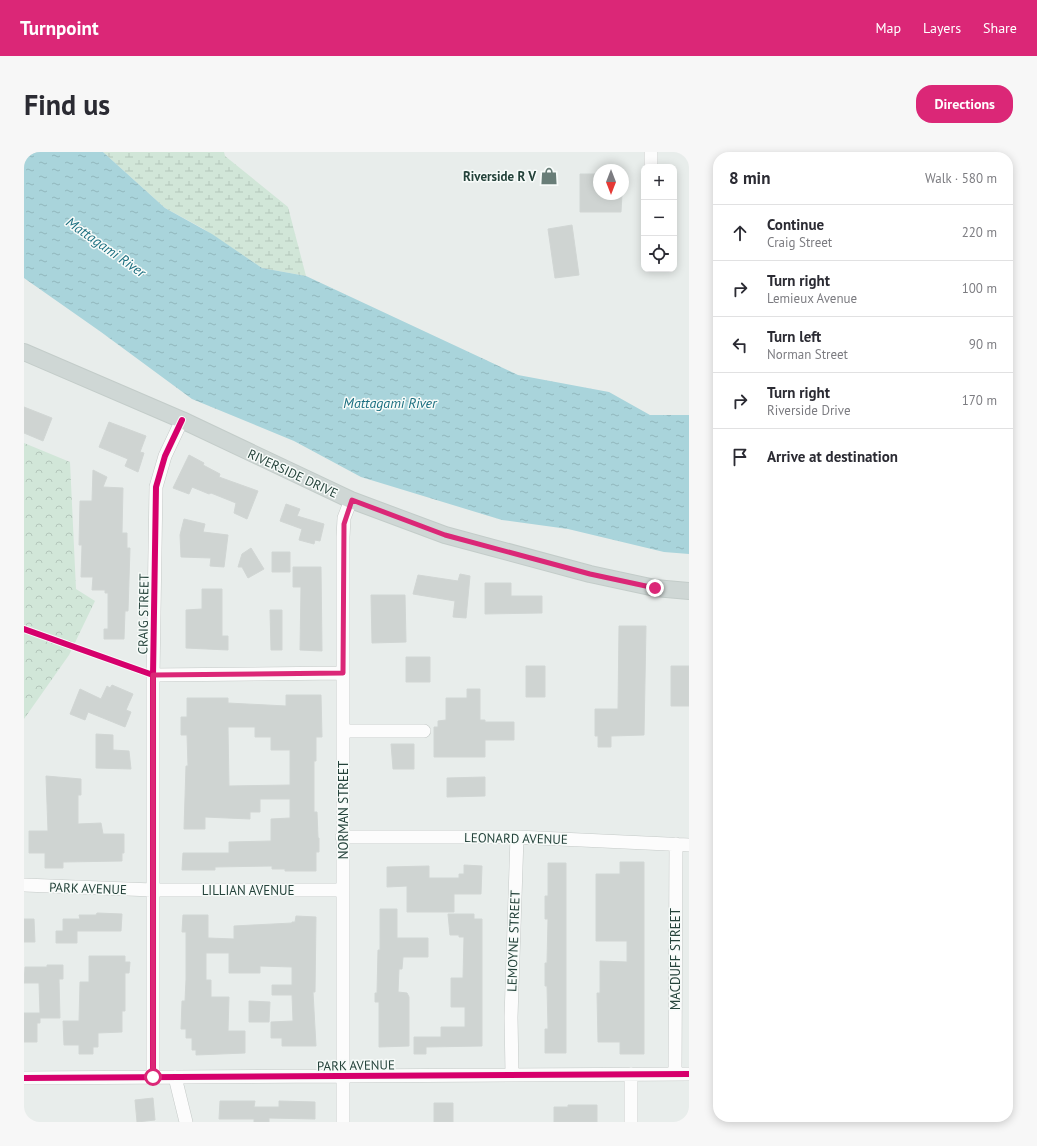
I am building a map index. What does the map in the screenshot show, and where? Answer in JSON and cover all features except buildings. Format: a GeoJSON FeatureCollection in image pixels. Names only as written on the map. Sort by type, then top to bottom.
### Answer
{"type":"FeatureCollection","features":[{"type":"Feature","properties":{"kind":"main road","name":"RIVERSIDE DRIVE"},"geometry":{"type":"LineString","coordinates":[[24,352],[182,420],[352,500],[445,535],[590,574],[655,588],[689,591]]}},
{"type":"Feature","properties":{"kind":"street"},"geometry":{"type":"LineString","coordinates":[[651,152],[651,164]]}},
{"type":"Feature","properties":{"kind":"street","name":"CRAIG STREET"},"geometry":{"type":"LineString","coordinates":[[153,1077],[153,675],[156,487],[165,456],[182,420]]}},
{"type":"Feature","properties":{"kind":"street","name":"NORMAN STREET"},"geometry":{"type":"LineString","coordinates":[[343,1122],[342,732],[344,524],[352,500]]}},
{"type":"Feature","properties":{"kind":"street"},"geometry":{"type":"LineString","coordinates":[[153,675],[343,673]]}},
{"type":"Feature","properties":{"kind":"street"},"geometry":{"type":"LineString","coordinates":[[342,732],[424,732]]}},
{"type":"Feature","properties":{"kind":"street","name":"LEONARD AVENUE"},"geometry":{"type":"LineString","coordinates":[[342,836],[517,837],[682,845]]}},
{"type":"Feature","properties":{"kind":"street","name":"LEMOYNE STREET"},"geometry":{"type":"LineString","coordinates":[[512,1074],[511,1044],[517,837]]}},
{"type":"Feature","properties":{"kind":"street","name":"MACDUFF STREET"},"geometry":{"type":"LineString","coordinates":[[675,1074],[682,845]]}},
{"type":"Feature","properties":{"kind":"street","name":"PARK AVENUE"},"geometry":{"type":"LineString","coordinates":[[24,885],[153,890]]}},
{"type":"Feature","properties":{"kind":"street","name":"LILLIAN AVENUE"},"geometry":{"type":"LineString","coordinates":[[153,890],[343,890]]}},
{"type":"Feature","properties":{"kind":"street"},"geometry":{"type":"LineString","coordinates":[[631,1074],[631,1122]]}},
{"type":"Feature","properties":{"kind":"street","name":"PARK AVENUE"},"geometry":{"type":"LineString","coordinates":[[24,1078],[689,1074]]}},
{"type":"Feature","properties":{"kind":"street"},"geometry":{"type":"LineString","coordinates":[[175,1077],[186,1122]]}},
{"type":"Feature","properties":{"kind":"green space"},"geometry":{"type":"Polygon","coordinates":[[[103,152],[224,152],[225,156],[288,207],[306,276],[262,268],[202,228],[165,208],[103,152]]]}},
{"type":"Feature","properties":{"kind":"green space"},"geometry":{"type":"Polygon","coordinates":[[[24,443],[70,462],[76,589],[95,601],[69,655],[24,719],[24,443]]]}},
{"type":"Feature","properties":{"kind":"water","name":"Mattagami River"},"geometry":{"type":"Polygon","coordinates":[[[24,152],[103,152],[165,208],[212,234],[262,268],[306,276],[518,375],[609,392],[650,415],[689,415],[689,554],[664,552],[568,529],[502,520],[361,477],[294,441],[192,399],[24,278],[24,152]]]}},
{"type":"Feature","properties":{"kind":"cycle path"},"geometry":{"type":"LineString","coordinates":[[153,1077],[153,675],[156,487],[165,456],[182,420]]}},
{"type":"Feature","properties":{"kind":"cycle path"},"geometry":{"type":"LineString","coordinates":[[24,629],[153,675]]}},
{"type":"Feature","properties":{"kind":"cycle path"},"geometry":{"type":"LineString","coordinates":[[24,1078],[689,1074]]}},
{"type":"Feature","properties":{"kind":"place","name":"Riverside R V"},"geometry":{"type":"Point","coordinates":[549,176]}},
{"type":"Feature","properties":{"kind":"route"},"geometry":{"type":"LineString","coordinates":[[153,1077],[153,675],[343,673],[343,537],[344,518],[352,500],[445,535],[590,574],[655,588]]}}]}
